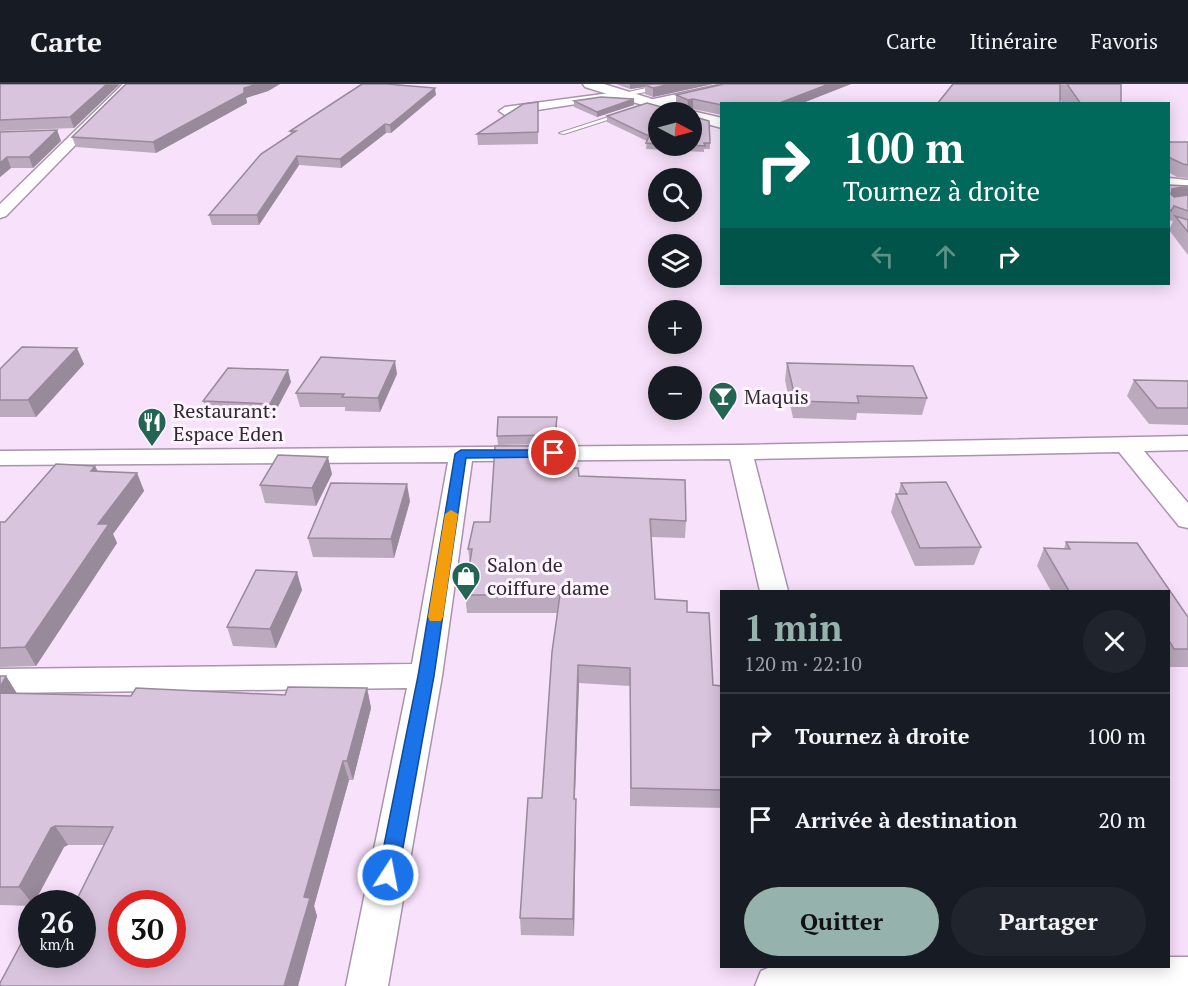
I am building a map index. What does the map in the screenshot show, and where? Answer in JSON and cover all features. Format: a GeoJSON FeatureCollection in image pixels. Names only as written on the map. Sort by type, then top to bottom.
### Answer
{"type":"FeatureCollection","features":[{"type":"Feature","properties":{"kind":"main road"},"geometry":{"type":"LineString","coordinates":[[590,84],[648,107]]}},
{"type":"Feature","properties":{"kind":"main road"},"geometry":{"type":"LineString","coordinates":[[702,118],[720,123]]}},
{"type":"Feature","properties":{"kind":"main road"},"geometry":{"type":"LineString","coordinates":[[1170,183],[1188,184]]}},
{"type":"Feature","properties":{"kind":"street"},"geometry":{"type":"LineString","coordinates":[[2,209],[81,134],[129,84]]}},
{"type":"Feature","properties":{"kind":"street"},"geometry":{"type":"LineString","coordinates":[[644,106],[740,84]]}},
{"type":"Feature","properties":{"kind":"street"},"geometry":{"type":"LineString","coordinates":[[505,111],[618,94]]}},
{"type":"Feature","properties":{"kind":"street"},"geometry":{"type":"LineString","coordinates":[[58,135],[81,134]]}},
{"type":"Feature","properties":{"kind":"street"},"geometry":{"type":"LineString","coordinates":[[0,458],[741,452],[1188,443]]}},
{"type":"Feature","properties":{"kind":"street"},"geometry":{"type":"LineString","coordinates":[[1125,444],[1188,520]]}},
{"type":"Feature","properties":{"kind":"street"},"geometry":{"type":"LineString","coordinates":[[741,452],[774,590]]}},
{"type":"Feature","properties":{"kind":"street"},"geometry":{"type":"LineString","coordinates":[[367,986],[426,676],[461,454]]}},
{"type":"Feature","properties":{"kind":"street"},"geometry":{"type":"LineString","coordinates":[[0,681],[426,676]]}},
{"type":"Feature","properties":{"kind":"street"},"geometry":{"type":"LineString","coordinates":[[776,986],[868,979],[1188,978]]}},
{"type":"Feature","properties":{"kind":"lane"},"geometry":{"type":"LineString","coordinates":[[618,94],[666,87],[667,84]]}},
{"type":"Feature","properties":{"kind":"lane"},"geometry":{"type":"LineString","coordinates":[[562,133],[630,111]]}},
{"type":"Feature","properties":{"kind":"building"},"geometry":{"type":"Polygon","coordinates":[[[0,84],[107,84],[70,117],[0,120],[0,84]]]}},
{"type":"Feature","properties":{"kind":"building"},"geometry":{"type":"Polygon","coordinates":[[[126,84],[258,84],[244,88],[244,93],[153,142],[72,137],[126,84]]]}},
{"type":"Feature","properties":{"kind":"building"},"geometry":{"type":"Polygon","coordinates":[[[362,84],[435,88],[390,125],[385,124],[340,159],[297,156],[257,215],[209,215],[261,154],[296,131],[290,131],[362,84]]]}},
{"type":"Feature","properties":{"kind":"building"},"geometry":{"type":"Polygon","coordinates":[[[671,84],[653,88],[645,85],[671,84]]]}},
{"type":"Feature","properties":{"kind":"building"},"geometry":{"type":"Polygon","coordinates":[[[724,84],[829,84],[782,102],[720,102],[720,105],[688,100],[676,95],[724,84]]]}},
{"type":"Feature","properties":{"kind":"building"},"geometry":{"type":"Polygon","coordinates":[[[953,84],[1060,84],[1060,102],[939,102],[953,84]]]}},
{"type":"Feature","properties":{"kind":"building"},"geometry":{"type":"Polygon","coordinates":[[[1067,84],[1121,84],[1121,102],[1080,102],[1067,84]]]}},
{"type":"Feature","properties":{"kind":"building"},"geometry":{"type":"Polygon","coordinates":[[[601,97],[634,99],[597,112],[574,101],[601,97]]]}},
{"type":"Feature","properties":{"kind":"building"},"geometry":{"type":"Polygon","coordinates":[[[538,102],[538,132],[477,134],[523,104],[538,102]]]}},
{"type":"Feature","properties":{"kind":"building"},"geometry":{"type":"Polygon","coordinates":[[[648,103],[648,136],[607,116],[648,103]]]}},
{"type":"Feature","properties":{"kind":"building"},"geometry":{"type":"Polygon","coordinates":[[[702,119],[709,121],[710,143],[704,143],[705,146],[702,146],[702,119]]]}},
{"type":"Feature","properties":{"kind":"building"},"geometry":{"type":"Polygon","coordinates":[[[57,130],[29,157],[7,157],[0,163],[0,132],[57,130]]]}},
{"type":"Feature","properties":{"kind":"building"},"geometry":{"type":"Polygon","coordinates":[[[1170,142],[1188,142],[1188,165],[1170,158],[1170,142]]]}},
{"type":"Feature","properties":{"kind":"building"},"geometry":{"type":"Polygon","coordinates":[[[1170,185],[1188,186],[1172,189],[1171,194],[1174,197],[1188,195],[1188,211],[1174,206],[1171,211],[1170,185]]]}},
{"type":"Feature","properties":{"kind":"building"},"geometry":{"type":"Polygon","coordinates":[[[1175,216],[1188,220],[1188,232],[1175,216]]]}},
{"type":"Feature","properties":{"kind":"building"},"geometry":{"type":"Polygon","coordinates":[[[22,347],[77,348],[28,400],[0,400],[0,369],[22,347]]]}},
{"type":"Feature","properties":{"kind":"building"},"geometry":{"type":"Polygon","coordinates":[[[321,357],[395,361],[378,398],[342,397],[344,394],[296,393],[321,357]]]}},
{"type":"Feature","properties":{"kind":"building"},"geometry":{"type":"Polygon","coordinates":[[[787,363],[913,366],[927,398],[857,396],[859,403],[796,401],[787,363]]]}},
{"type":"Feature","properties":{"kind":"building"},"geometry":{"type":"Polygon","coordinates":[[[228,368],[288,370],[270,404],[203,401],[228,368]]]}},
{"type":"Feature","properties":{"kind":"building"},"geometry":{"type":"Polygon","coordinates":[[[1134,380],[1188,381],[1188,408],[1157,408],[1134,380]]]}},
{"type":"Feature","properties":{"kind":"building"},"geometry":{"type":"Polygon","coordinates":[[[498,417],[557,417],[555,435],[497,436],[498,417]]]}},
{"type":"Feature","properties":{"kind":"building"},"geometry":{"type":"Polygon","coordinates":[[[495,446],[553,446],[551,469],[578,468],[579,476],[685,480],[686,521],[650,519],[655,599],[687,601],[687,612],[709,613],[713,685],[720,686],[720,790],[631,788],[630,668],[578,665],[573,919],[520,918],[528,798],[542,798],[552,652],[560,595],[465,595],[472,549],[468,549],[474,522],[490,522],[495,446]]]}},
{"type":"Feature","properties":{"kind":"building"},"geometry":{"type":"Polygon","coordinates":[[[278,455],[328,457],[312,488],[260,485],[278,455]]]}},
{"type":"Feature","properties":{"kind":"building"},"geometry":{"type":"Polygon","coordinates":[[[56,464],[95,466],[91,471],[137,473],[98,524],[109,524],[25,647],[0,648],[0,522],[5,522],[56,464]]]}},
{"type":"Feature","properties":{"kind":"building"},"geometry":{"type":"Polygon","coordinates":[[[946,482],[981,547],[920,548],[896,494],[907,494],[901,483],[946,482]]]}},
{"type":"Feature","properties":{"kind":"building"},"geometry":{"type":"Polygon","coordinates":[[[331,483],[407,484],[391,539],[308,538],[331,483]]]}},
{"type":"Feature","properties":{"kind":"building"},"geometry":{"type":"Polygon","coordinates":[[[1066,542],[1137,543],[1169,590],[1068,590],[1044,548],[1070,549],[1066,542]]]}},
{"type":"Feature","properties":{"kind":"building"},"geometry":{"type":"Polygon","coordinates":[[[256,570],[297,572],[270,629],[227,627],[256,570]]]}},
{"type":"Feature","properties":{"kind":"building"},"geometry":{"type":"Polygon","coordinates":[[[1170,591],[1188,617],[1188,649],[1174,649],[1170,642],[1170,591]]]}},
{"type":"Feature","properties":{"kind":"building"},"geometry":{"type":"Polygon","coordinates":[[[0,676],[6,676],[0,687],[0,676]]]}},
{"type":"Feature","properties":{"kind":"building"},"geometry":{"type":"Polygon","coordinates":[[[288,687],[367,688],[347,761],[343,761],[304,897],[310,898],[284,986],[0,986],[18,949],[18,968],[96,968],[96,890],[82,890],[113,827],[55,826],[51,828],[19,887],[0,887],[0,693],[131,696],[136,688],[285,695],[288,687]]]}},
{"type":"Feature","properties":{"kind":"slow traffic"},"geometry":{"type":"LineString","coordinates":[[435,617],[451,514]]}},
{"type":"Feature","properties":{"kind":"place","name":"Maquis"},"geometry":{"type":"Point","coordinates":[723,422]}},
{"type":"Feature","properties":{"kind":"place","name":"Restaurant: Espace Eden"},"geometry":{"type":"Point","coordinates":[152,448]}},
{"type":"Feature","properties":{"kind":"place","name":"Salon de coiffure dame"},"geometry":{"type":"Point","coordinates":[466,602]}},
{"type":"Feature","properties":{"kind":"route"},"geometry":{"type":"LineString","coordinates":[[388,875],[426,676],[461,454],[554,453]]}}]}
